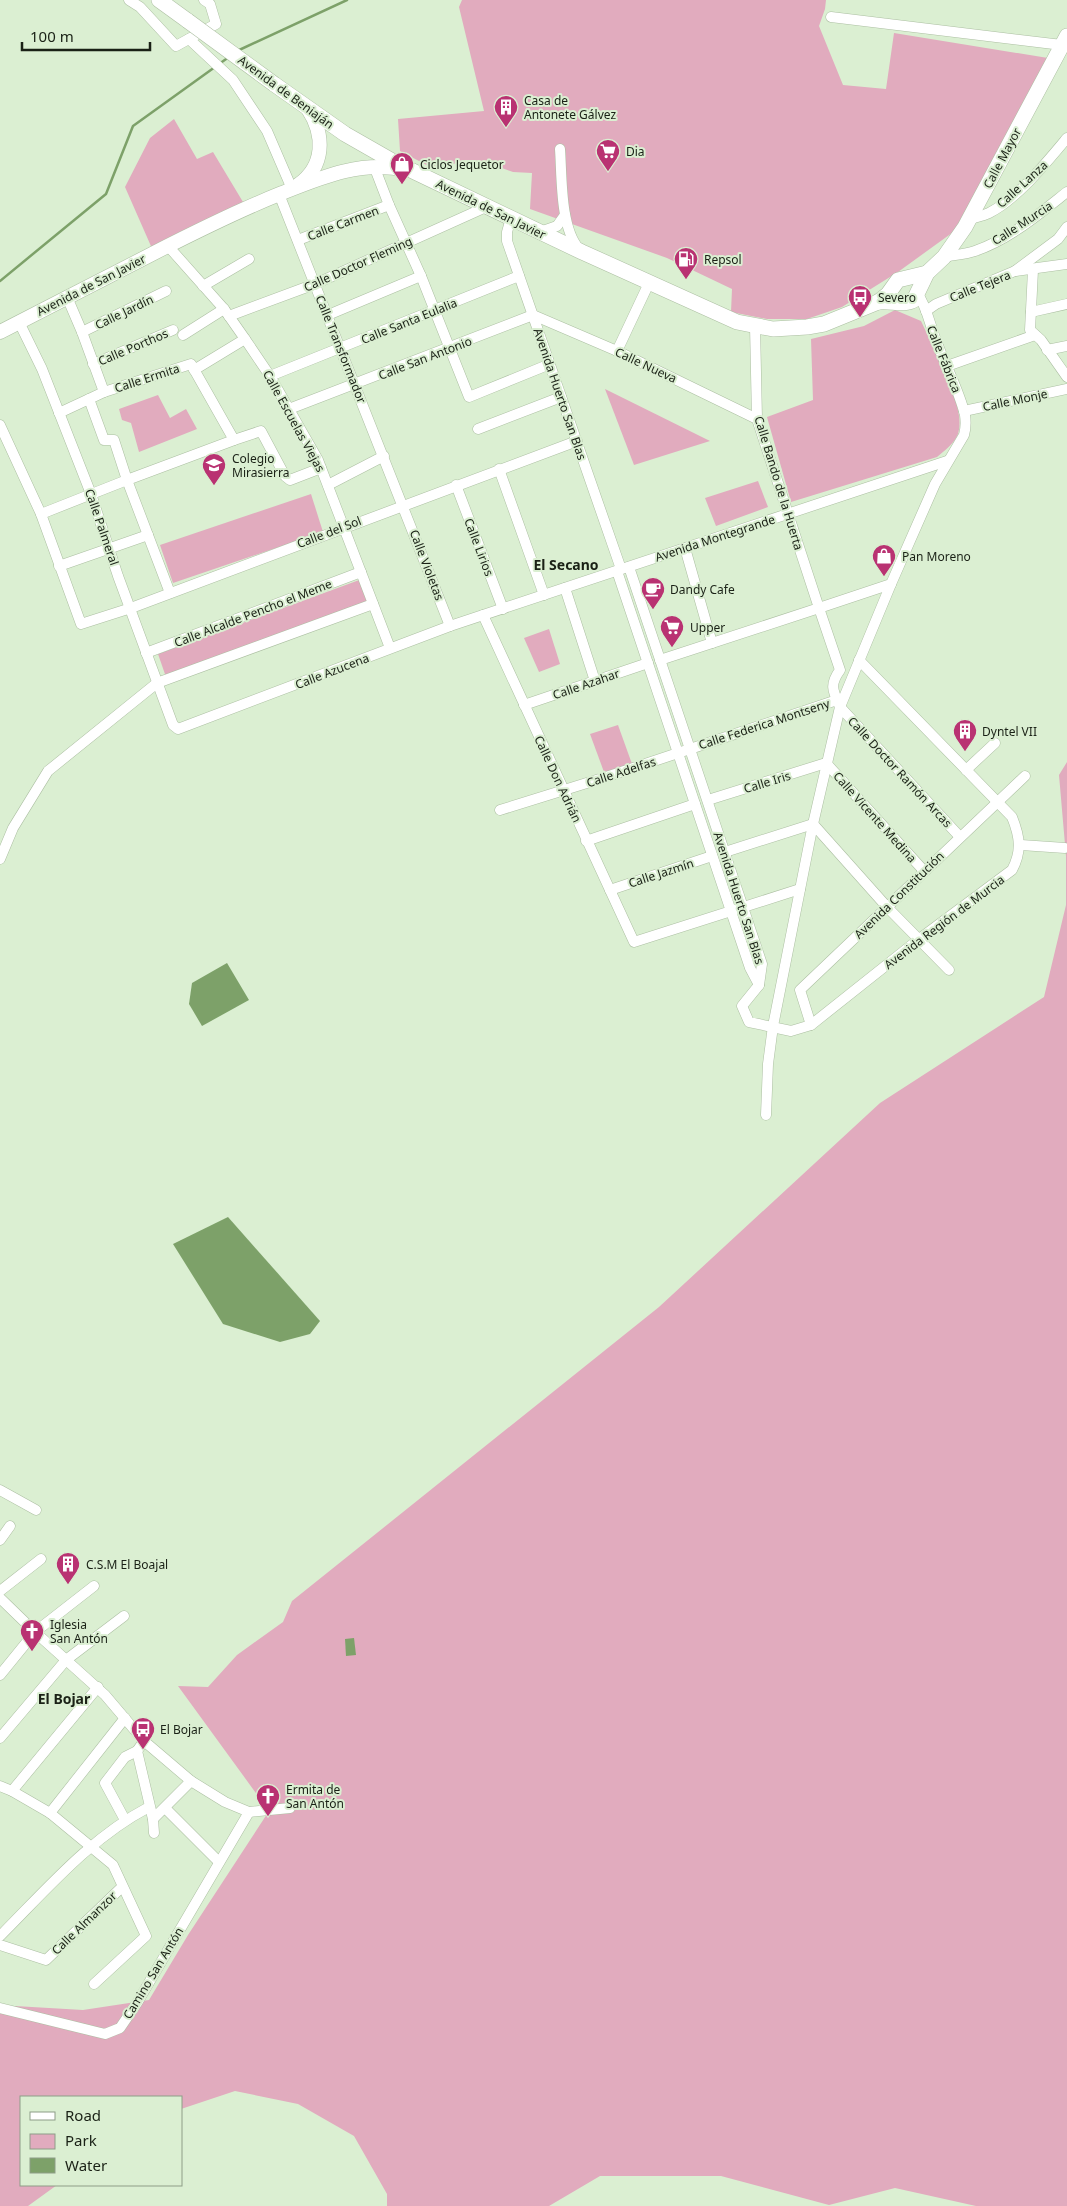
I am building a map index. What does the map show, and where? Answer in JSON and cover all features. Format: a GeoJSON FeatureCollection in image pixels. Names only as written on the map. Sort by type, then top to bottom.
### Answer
{"type":"FeatureCollection","features":[{"type":"Feature","properties":{"kind":"main road","name":"Avenida de Beniaján"},"geometry":{"type":"LineString","coordinates":[[159,0],[345,134],[377,161],[419,174]]}},
{"type":"Feature","properties":{"kind":"main road","name":"Calle Mayor"},"geometry":{"type":"LineString","coordinates":[[917,292],[927,273],[944,257],[970,218],[1064,40]]}},
{"type":"Feature","properties":{"kind":"main road"},"geometry":{"type":"LineString","coordinates":[[292,189],[310,174],[320,156],[321,145],[318,128],[308,109]]}},
{"type":"Feature","properties":{"kind":"main road","name":"Avenida de San Javier"},"geometry":{"type":"LineString","coordinates":[[0,332],[226,216],[292,189],[377,161]]}},
{"type":"Feature","properties":{"kind":"main road","name":"Avenida de San Javier"},"geometry":{"type":"LineString","coordinates":[[419,174],[719,315],[755,326],[773,329],[807,328],[841,319],[878,302],[892,287]]}},
{"type":"Feature","properties":{"kind":"main road","name":"Calle Mayor"},"geometry":{"type":"LineString","coordinates":[[907,278],[927,273]]}},
{"type":"Feature","properties":{"kind":"main road"},"geometry":{"type":"LineString","coordinates":[[907,278],[915,283],[917,292],[914,300],[901,303],[892,295],[892,287],[898,280],[907,278]]}},
{"type":"Feature","properties":{"kind":"main road","name":"Avenida de San Javier"},"geometry":{"type":"LineString","coordinates":[[878,302],[901,303]]}},
{"type":"Feature","properties":{"kind":"street"},"geometry":{"type":"LineString","coordinates":[[129,0],[140,7],[176,46],[216,24],[210,4],[204,0]]}},
{"type":"Feature","properties":{"kind":"street"},"geometry":{"type":"LineString","coordinates":[[831,17],[1064,40]]}},
{"type":"Feature","properties":{"kind":"street"},"geometry":{"type":"LineString","coordinates":[[189,39],[233,80],[267,131],[292,189]]}},
{"type":"Feature","properties":{"kind":"street","name":"Calle Lanza"},"geometry":{"type":"LineString","coordinates":[[970,218],[988,213],[1004,202],[1046,164],[1067,138]]}},
{"type":"Feature","properties":{"kind":"street"},"geometry":{"type":"LineString","coordinates":[[560,148],[565,215],[572,241],[582,252]]}},
{"type":"Feature","properties":{"kind":"street"},"geometry":{"type":"LineString","coordinates":[[377,161],[389,205],[407,242],[470,397],[550,364]]}},
{"type":"Feature","properties":{"kind":"street","name":"Calle Murcia"},"geometry":{"type":"LineString","coordinates":[[944,257],[974,251],[999,241],[1039,215],[1067,192]]}},
{"type":"Feature","properties":{"kind":"street","name":"Calle Transformador"},"geometry":{"type":"LineString","coordinates":[[279,194],[403,505]]}},
{"type":"Feature","properties":{"kind":"street","name":"Calle Carmen"},"geometry":{"type":"LineString","coordinates":[[298,240],[389,205]]}},
{"type":"Feature","properties":{"kind":"street","name":"Calle Doctor Fleming"},"geometry":{"type":"LineString","coordinates":[[183,335],[226,313],[315,284],[486,206]]}},
{"type":"Feature","properties":{"kind":"street"},"geometry":{"type":"LineString","coordinates":[[539,232],[557,226],[565,215]]}},
{"type":"Feature","properties":{"kind":"street","name":"Avenida Huerto San Blas"},"geometry":{"type":"LineString","coordinates":[[511,218],[508,226],[507,241],[622,569],[660,660],[708,800],[762,964],[759,985]]}},
{"type":"Feature","properties":{"kind":"street"},"geometry":{"type":"LineString","coordinates":[[1015,271],[1062,238],[1067,227]]}},
{"type":"Feature","properties":{"kind":"street","name":"Calle Escuelas Viejas"},"geometry":{"type":"LineString","coordinates":[[168,246],[226,313],[245,339],[270,376],[322,468],[390,648]]}},
{"type":"Feature","properties":{"kind":"street"},"geometry":{"type":"LineString","coordinates":[[203,286],[249,259]]}},
{"type":"Feature","properties":{"kind":"street","name":"Calle Tejera"},"geometry":{"type":"LineString","coordinates":[[925,309],[1015,271],[1067,264]]}},
{"type":"Feature","properties":{"kind":"street"},"geometry":{"type":"LineString","coordinates":[[1033,270],[1030,330],[1048,350],[1067,377]]}},
{"type":"Feature","properties":{"kind":"street"},"geometry":{"type":"LineString","coordinates":[[328,314],[421,276]]}},
{"type":"Feature","properties":{"kind":"street","name":"Calle Santa Eulalia"},"geometry":{"type":"LineString","coordinates":[[270,376],[519,276]]}},
{"type":"Feature","properties":{"kind":"street"},"geometry":{"type":"LineString","coordinates":[[618,351],[649,283]]}},
{"type":"Feature","properties":{"kind":"street","name":"Calle Jardín"},"geometry":{"type":"LineString","coordinates":[[82,332],[166,292]]}},
{"type":"Feature","properties":{"kind":"street","name":"Calle Fábrica"},"geometry":{"type":"LineString","coordinates":[[917,292],[925,304],[925,309],[964,410]]}},
{"type":"Feature","properties":{"kind":"street"},"geometry":{"type":"LineString","coordinates":[[67,297],[104,392]]}},
{"type":"Feature","properties":{"kind":"street"},"geometry":{"type":"LineString","coordinates":[[901,303],[925,309]]}},
{"type":"Feature","properties":{"kind":"street"},"geometry":{"type":"LineString","coordinates":[[1031,312],[1067,304]]}},
{"type":"Feature","properties":{"kind":"street","name":"Calle San Antonio"},"geometry":{"type":"LineString","coordinates":[[289,409],[356,385],[533,315]]}},
{"type":"Feature","properties":{"kind":"street","name":"Calle Nueva"},"geometry":{"type":"LineString","coordinates":[[533,315],[618,351],[757,419]]}},
{"type":"Feature","properties":{"kind":"street","name":"Calle Palmeral"},"geometry":{"type":"LineString","coordinates":[[19,322],[42,369],[91,494],[173,725],[175,728],[182,729]]}},
{"type":"Feature","properties":{"kind":"street","name":"Calle Bando de la Huerta"},"geometry":{"type":"LineString","coordinates":[[755,326],[757,419],[840,670],[833,680],[833,689],[838,704]]}},
{"type":"Feature","properties":{"kind":"street","name":"Calle Porthos"},"geometry":{"type":"LineString","coordinates":[[93,364],[173,330]]}},
{"type":"Feature","properties":{"kind":"street"},"geometry":{"type":"LineString","coordinates":[[947,366],[1035,335]]}},
{"type":"Feature","properties":{"kind":"street","name":"Calle Ermita"},"geometry":{"type":"LineString","coordinates":[[59,413],[104,392],[193,367],[245,339]]}},
{"type":"Feature","properties":{"kind":"street"},"geometry":{"type":"LineString","coordinates":[[1048,350],[1067,346]]}},
{"type":"Feature","properties":{"kind":"street"},"geometry":{"type":"LineString","coordinates":[[193,367],[234,440]]}},
{"type":"Feature","properties":{"kind":"street","name":"Calle Monje"},"geometry":{"type":"LineString","coordinates":[[964,410],[1067,388]]}},
{"type":"Feature","properties":{"kind":"street"},"geometry":{"type":"LineString","coordinates":[[478,429],[561,397]]}},
{"type":"Feature","properties":{"kind":"street"},"geometry":{"type":"LineString","coordinates":[[89,399],[104,440],[114,440],[127,480],[170,593]]}},
{"type":"Feature","properties":{"kind":"street"},"geometry":{"type":"LineString","coordinates":[[766,1115],[768,1064],[773,1026],[838,704],[947,462],[964,434],[966,421],[964,410]]}},
{"type":"Feature","properties":{"kind":"street"},"geometry":{"type":"LineString","coordinates":[[0,425],[41,514],[59,566],[148,535]]}},
{"type":"Feature","properties":{"kind":"street"},"geometry":{"type":"LineString","coordinates":[[41,514],[261,431],[285,476],[290,480],[322,468]]}},
{"type":"Feature","properties":{"kind":"street","name":"Calle del Sol"},"geometry":{"type":"LineString","coordinates":[[59,566],[81,624],[131,608],[576,441]]}},
{"type":"Feature","properties":{"kind":"street"},"geometry":{"type":"LineString","coordinates":[[328,485],[384,456]]}},
{"type":"Feature","properties":{"kind":"street","name":"Avenida Montegrande"},"geometry":{"type":"LineString","coordinates":[[483,616],[947,462]]}},
{"type":"Feature","properties":{"kind":"street"},"geometry":{"type":"LineString","coordinates":[[499,469],[544,595]]}},
{"type":"Feature","properties":{"kind":"street","name":"Calle Lirios"},"geometry":{"type":"LineString","coordinates":[[456,485],[503,609]]}},
{"type":"Feature","properties":{"kind":"street","name":"Calle Violetas"},"geometry":{"type":"LineString","coordinates":[[403,505],[450,626]]}},
{"type":"Feature","properties":{"kind":"street"},"geometry":{"type":"LineString","coordinates":[[685,548],[712,643]]}},
{"type":"Feature","properties":{"kind":"street","name":"Avenida Huerto San Blas"},"geometry":{"type":"LineString","coordinates":[[622,569],[648,663],[730,910],[750,968],[759,985]]}},
{"type":"Feature","properties":{"kind":"street","name":"Calle Alcalde Pencho el Meme"},"geometry":{"type":"LineString","coordinates":[[146,653],[361,572]]}},
{"type":"Feature","properties":{"kind":"street"},"geometry":{"type":"LineString","coordinates":[[660,660],[891,584]]}},
{"type":"Feature","properties":{"kind":"street"},"geometry":{"type":"LineString","coordinates":[[565,588],[595,681]]}},
{"type":"Feature","properties":{"kind":"street"},"geometry":{"type":"LineString","coordinates":[[0,859],[13,828],[48,771],[157,683],[373,604]]}},
{"type":"Feature","properties":{"kind":"street","name":"Calle Azucena"},"geometry":{"type":"LineString","coordinates":[[182,729],[390,648],[483,616]]}},
{"type":"Feature","properties":{"kind":"street","name":"Calle Don Adrián"},"geometry":{"type":"LineString","coordinates":[[483,616],[634,942],[730,910]]}},
{"type":"Feature","properties":{"kind":"street"},"geometry":{"type":"LineString","coordinates":[[859,660],[1012,817],[1020,845],[1065,848]]}},
{"type":"Feature","properties":{"kind":"street","name":"Calle Azahar"},"geometry":{"type":"LineString","coordinates":[[524,705],[648,663]]}},
{"type":"Feature","properties":{"kind":"street","name":"Calle Federica Montseny"},"geometry":{"type":"LineString","coordinates":[[678,753],[838,704]]}},
{"type":"Feature","properties":{"kind":"street","name":"Calle Doctor Ramón Arcas"},"geometry":{"type":"LineString","coordinates":[[838,704],[960,837]]}},
{"type":"Feature","properties":{"kind":"street"},"geometry":{"type":"LineString","coordinates":[[966,770],[995,743]]}},
{"type":"Feature","properties":{"kind":"street","name":"Calle Adelfas"},"geometry":{"type":"LineString","coordinates":[[500,810],[678,753]]}},
{"type":"Feature","properties":{"kind":"street","name":"Calle Iris"},"geometry":{"type":"LineString","coordinates":[[708,800],[826,763]]}},
{"type":"Feature","properties":{"kind":"street","name":"Calle Vicente Medina"},"geometry":{"type":"LineString","coordinates":[[826,763],[924,872]]}},
{"type":"Feature","properties":{"kind":"street","name":"Avenida Constitución"},"geometry":{"type":"LineString","coordinates":[[811,1024],[800,990],[1025,776]]}},
{"type":"Feature","properties":{"kind":"street"},"geometry":{"type":"LineString","coordinates":[[586,841],[695,804]]}},
{"type":"Feature","properties":{"kind":"street"},"geometry":{"type":"LineString","coordinates":[[725,852],[813,824]]}},
{"type":"Feature","properties":{"kind":"street"},"geometry":{"type":"LineString","coordinates":[[813,824],[887,907],[949,970]]}},
{"type":"Feature","properties":{"kind":"street","name":"Avenida Región de Murcia"},"geometry":{"type":"LineString","coordinates":[[759,985],[742,1006],[749,1022],[791,1030],[811,1024],[918,940],[1012,870],[1018,860],[1020,845]]}},
{"type":"Feature","properties":{"kind":"street","name":"Calle Jazmín"},"geometry":{"type":"LineString","coordinates":[[610,890],[712,856]]}},
{"type":"Feature","properties":{"kind":"street"},"geometry":{"type":"LineString","coordinates":[[730,910],[800,889]]}},
{"type":"Feature","properties":{"kind":"street"},"geometry":{"type":"LineString","coordinates":[[0,1490],[36,1510]]}},
{"type":"Feature","properties":{"kind":"street"},"geometry":{"type":"LineString","coordinates":[[0,1540],[10,1526]]}},
{"type":"Feature","properties":{"kind":"street"},"geometry":{"type":"LineString","coordinates":[[0,1591],[41,1559]]}},
{"type":"Feature","properties":{"kind":"street"},"geometry":{"type":"LineString","coordinates":[[0,1676],[35,1632],[94,1586]]}},
{"type":"Feature","properties":{"kind":"street"},"geometry":{"type":"LineString","coordinates":[[0,1598],[98,1688],[144,1741],[191,1781],[225,1802],[249,1812],[290,1808]]}},
{"type":"Feature","properties":{"kind":"street"},"geometry":{"type":"LineString","coordinates":[[0,1738],[66,1660],[124,1616]]}},
{"type":"Feature","properties":{"kind":"street"},"geometry":{"type":"LineString","coordinates":[[12,1791],[98,1688]]}},
{"type":"Feature","properties":{"kind":"street"},"geometry":{"type":"LineString","coordinates":[[50,1813],[126,1718]]}},
{"type":"Feature","properties":{"kind":"street"},"geometry":{"type":"LineString","coordinates":[[125,1820],[105,1783],[125,1757],[138,1751],[144,1741]]}},
{"type":"Feature","properties":{"kind":"street"},"geometry":{"type":"LineString","coordinates":[[138,1751],[153,1819],[154,1832]]}},
{"type":"Feature","properties":{"kind":"street"},"geometry":{"type":"LineString","coordinates":[[153,1819],[191,1781]]}},
{"type":"Feature","properties":{"kind":"street"},"geometry":{"type":"LineString","coordinates":[[0,1786],[50,1813],[112,1865],[146,1936],[94,1984]]}},
{"type":"Feature","properties":{"kind":"street"},"geometry":{"type":"LineString","coordinates":[[0,1936],[90,1846],[125,1820],[150,1807]]}},
{"type":"Feature","properties":{"kind":"street"},"geometry":{"type":"LineString","coordinates":[[164,1808],[219,1862]]}},
{"type":"Feature","properties":{"kind":"street","name":"Camino San Antón"},"geometry":{"type":"LineString","coordinates":[[0,2008],[105,2034],[120,2028],[137,2004],[249,1812]]}},
{"type":"Feature","properties":{"kind":"street","name":"Calle Almanzor"},"geometry":{"type":"LineString","coordinates":[[0,1945],[46,1960],[122,1887]]}},
{"type":"Feature","properties":{"kind":"green space"},"geometry":{"type":"Polygon","coordinates":[[[462,0],[826,0],[819,26],[843,85],[886,89],[894,33],[1048,58],[956,230],[898,272],[842,307],[807,319],[767,319],[731,312],[732,289],[667,258],[530,209],[532,173],[513,172],[483,161],[465,160],[436,170],[400,151],[398,119],[484,111],[459,7],[462,0]]]}},
{"type":"Feature","properties":{"kind":"green space"},"geometry":{"type":"Polygon","coordinates":[[[174,119],[197,159],[213,152],[246,207],[154,253],[125,187],[150,138],[174,119]]]}},
{"type":"Feature","properties":{"kind":"green space"},"geometry":{"type":"Polygon","coordinates":[[[895,310],[921,321],[933,345],[954,394],[958,409],[960,423],[956,438],[937,457],[791,502],[767,417],[813,400],[811,339],[864,326],[895,310]]]}},
{"type":"Feature","properties":{"kind":"green space"},"geometry":{"type":"Polygon","coordinates":[[[605,389],[710,441],[634,465],[605,389]]]}},
{"type":"Feature","properties":{"kind":"green space"},"geometry":{"type":"Polygon","coordinates":[[[158,395],[170,418],[186,409],[197,429],[139,452],[131,423],[122,420],[119,409],[158,395]]]}},
{"type":"Feature","properties":{"kind":"green space"},"geometry":{"type":"Polygon","coordinates":[[[758,481],[768,507],[716,526],[705,498],[758,481]]]}},
{"type":"Feature","properties":{"kind":"green space"},"geometry":{"type":"Polygon","coordinates":[[[311,494],[323,532],[173,583],[160,545],[311,494]]]}},
{"type":"Feature","properties":{"kind":"green space"},"geometry":{"type":"Polygon","coordinates":[[[362,579],[370,602],[166,677],[158,654],[362,579]]]}},
{"type":"Feature","properties":{"kind":"green space"},"geometry":{"type":"Polygon","coordinates":[[[549,629],[560,664],[539,672],[524,638],[549,629]]]}},
{"type":"Feature","properties":{"kind":"green space"},"geometry":{"type":"Polygon","coordinates":[[[618,725],[632,764],[604,772],[590,734],[618,725]]]}},
{"type":"Feature","properties":{"kind":"green space"},"geometry":{"type":"Polygon","coordinates":[[[1067,762],[1067,2206],[976,2206],[895,2188],[829,2205],[721,2176],[600,2176],[549,2206],[387,2206],[387,2194],[354,2136],[298,2104],[235,2091],[182,2109],[182,2096],[20,2096],[20,2186],[56,2186],[28,2206],[0,2206],[0,2007],[15,2006],[83,2010],[149,2000],[188,1935],[269,1811],[178,1686],[208,1687],[237,1655],[283,1622],[292,1601],[659,1307],[880,1103],[1044,997],[1066,905],[1066,856],[1059,775],[1067,762]]]}},
{"type":"Feature","properties":{"kind":"water"},"geometry":{"type":"Polygon","coordinates":[[[227,963],[249,1000],[202,1026],[189,1004],[192,983],[227,963]]]}},
{"type":"Feature","properties":{"kind":"water"},"geometry":{"type":"Polygon","coordinates":[[[228,1217],[320,1321],[310,1334],[280,1342],[223,1324],[173,1244],[228,1217]]]}},
{"type":"Feature","properties":{"kind":"water"},"geometry":{"type":"Polygon","coordinates":[[[354,1638],[356,1655],[346,1656],[345,1639],[354,1638]]]}},
{"type":"Feature","properties":{"kind":"waterway"},"geometry":{"type":"LineString","coordinates":[[237,51],[347,0]]}},
{"type":"Feature","properties":{"kind":"waterway"},"geometry":{"type":"LineString","coordinates":[[219,64],[229,57]]}},
{"type":"Feature","properties":{"kind":"waterway"},"geometry":{"type":"LineString","coordinates":[[0,281],[106,194],[133,126],[215,67]]}},
{"type":"Feature","properties":{"kind":"place","name":"Casa de Antonete Gálvez"},"geometry":{"type":"Point","coordinates":[506,128]}},
{"type":"Feature","properties":{"kind":"place","name":"Dia"},"geometry":{"type":"Point","coordinates":[608,172]}},
{"type":"Feature","properties":{"kind":"place","name":"Ciclos Jequetor"},"geometry":{"type":"Point","coordinates":[402,185]}},
{"type":"Feature","properties":{"kind":"place","name":"Repsol"},"geometry":{"type":"Point","coordinates":[686,280]}},
{"type":"Feature","properties":{"kind":"place","name":"Severo"},"geometry":{"type":"Point","coordinates":[860,318]}},
{"type":"Feature","properties":{"kind":"place","name":"Colegio Mirasierra"},"geometry":{"type":"Point","coordinates":[214,486]}},
{"type":"Feature","properties":{"kind":"place","name":"Pan Moreno"},"geometry":{"type":"Point","coordinates":[884,577]}},
{"type":"Feature","properties":{"kind":"place","name":"Dandy Cafe"},"geometry":{"type":"Point","coordinates":[653,610]}},
{"type":"Feature","properties":{"kind":"place","name":"Upper"},"geometry":{"type":"Point","coordinates":[672,648]}},
{"type":"Feature","properties":{"kind":"place","name":"Dyntel VII"},"geometry":{"type":"Point","coordinates":[965,752]}},
{"type":"Feature","properties":{"kind":"place","name":"C.S.M El Boajal"},"geometry":{"type":"Point","coordinates":[68,1585]}},
{"type":"Feature","properties":{"kind":"place","name":"Iglesia San Antón"},"geometry":{"type":"Point","coordinates":[32,1652]}},
{"type":"Feature","properties":{"kind":"place","name":"El Bojar"},"geometry":{"type":"Point","coordinates":[143,1750]}},
{"type":"Feature","properties":{"kind":"place","name":"Ermita de San Antón"},"geometry":{"type":"Point","coordinates":[268,1817]}},
{"type":"Feature","properties":{"kind":"district","name":"El Secano"},"geometry":{"type":"Point","coordinates":[566,564]}},
{"type":"Feature","properties":{"kind":"district","name":"El Bojar"},"geometry":{"type":"Point","coordinates":[64,1698]}}]}
